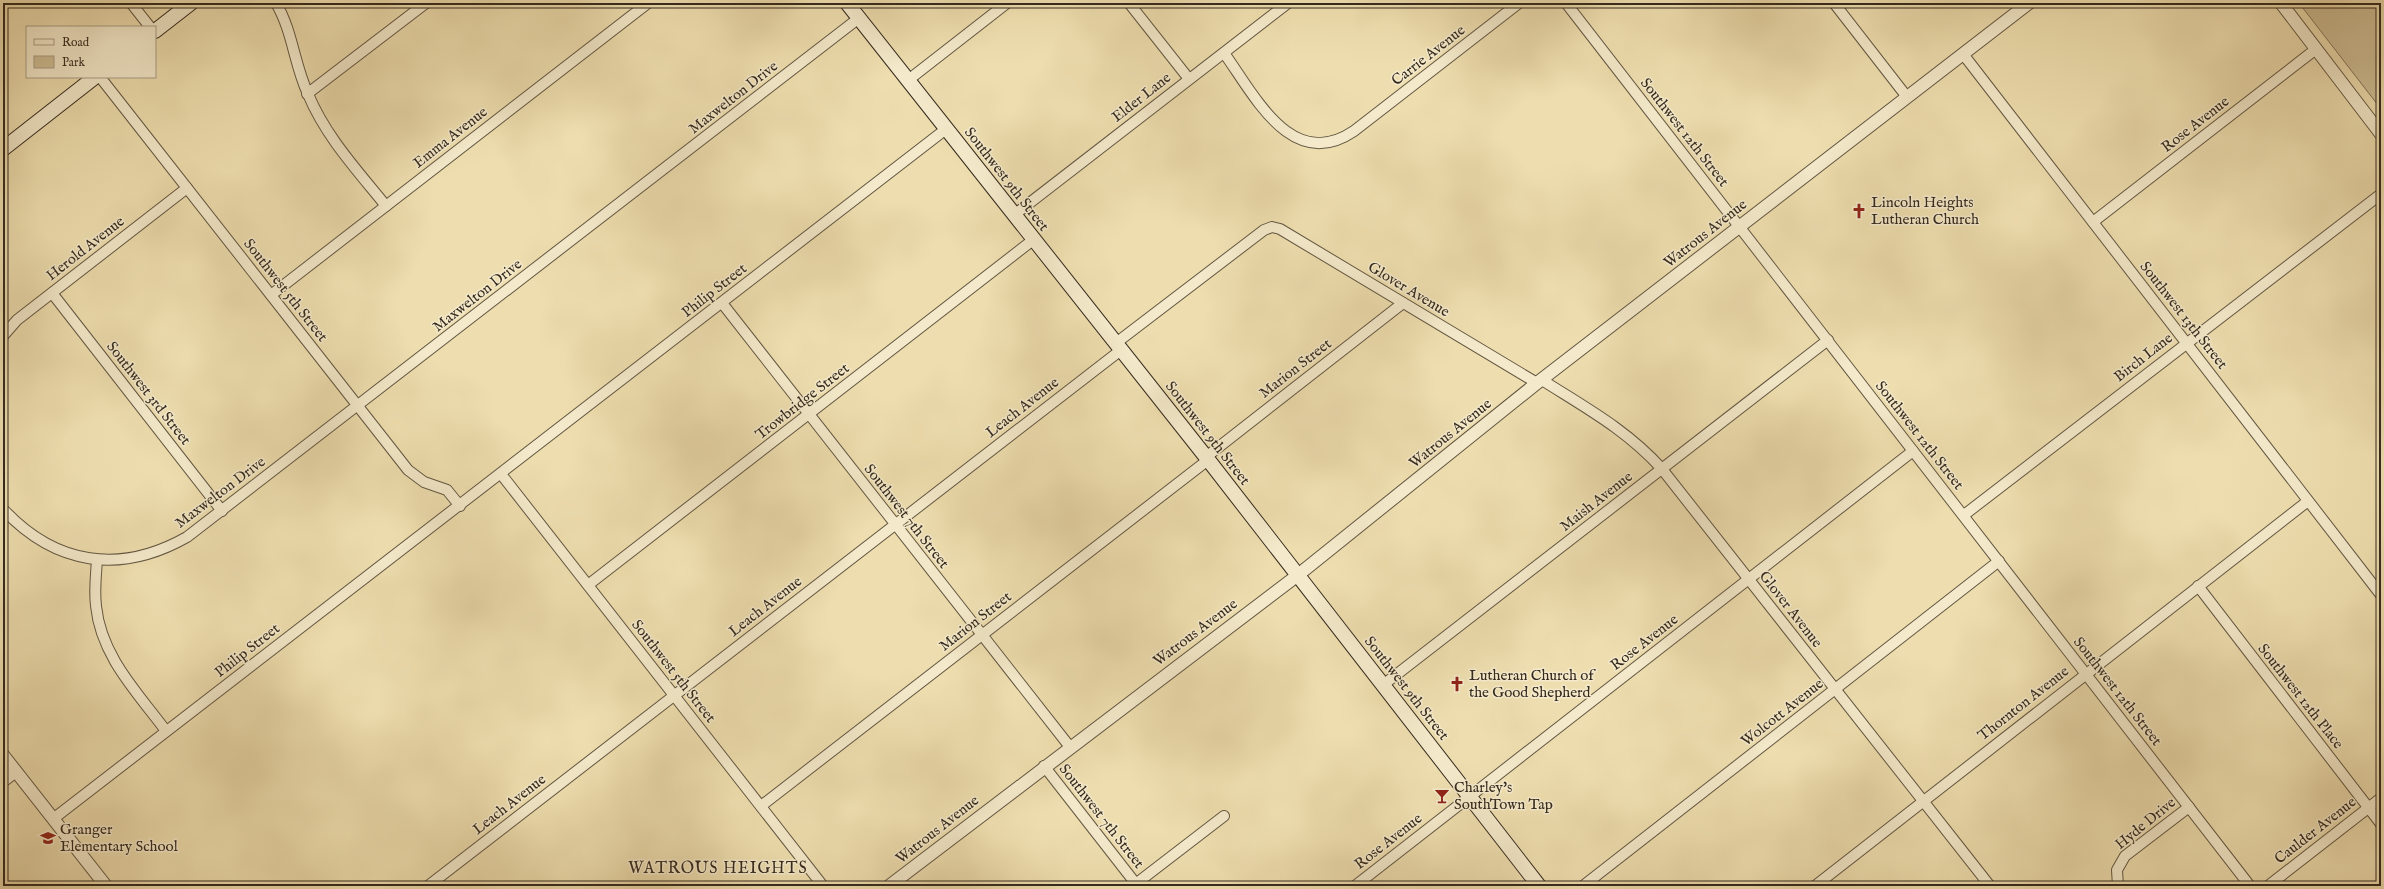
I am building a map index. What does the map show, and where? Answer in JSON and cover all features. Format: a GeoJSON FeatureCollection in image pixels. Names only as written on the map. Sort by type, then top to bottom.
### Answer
{"type":"FeatureCollection","features":[{"type":"Feature","properties":{"kind":"main road"},"geometry":{"type":"LineString","coordinates":[[156,30],[191,3]]}},
{"type":"Feature","properties":{"kind":"main road","name":"Southwest 9th Street"},"geometry":{"type":"LineString","coordinates":[[848,3],[1033,240],[1207,458],[1539,886]]}},
{"type":"Feature","properties":{"kind":"main road"},"geometry":{"type":"LineString","coordinates":[[3,149],[95,78]]}},
{"type":"Feature","properties":{"kind":"street"},"geometry":{"type":"LineString","coordinates":[[131,3],[149,26]]}},
{"type":"Feature","properties":{"kind":"street"},"geometry":{"type":"LineString","coordinates":[[276,3],[290,31],[307,94],[331,137],[386,206]]}},
{"type":"Feature","properties":{"kind":"street"},"geometry":{"type":"LineString","coordinates":[[307,94],[426,3]]}},
{"type":"Feature","properties":{"kind":"street","name":"Emma Avenue"},"geometry":{"type":"LineString","coordinates":[[271,295],[648,3]]}},
{"type":"Feature","properties":{"kind":"street"},"geometry":{"type":"LineString","coordinates":[[907,80],[1007,3]]}},
{"type":"Feature","properties":{"kind":"street"},"geometry":{"type":"LineString","coordinates":[[1129,3],[1189,80]]}},
{"type":"Feature","properties":{"kind":"street","name":"Elder Lane"},"geometry":{"type":"LineString","coordinates":[[1014,215],[1288,3]]}},
{"type":"Feature","properties":{"kind":"street","name":"Carrie Avenue"},"geometry":{"type":"LineString","coordinates":[[1224,53],[1268,114],[1283,130],[1296,139],[1311,144],[1326,145],[1341,140],[1354,131],[1519,3]]}},
{"type":"Feature","properties":{"kind":"street","name":"Southwest 12th Street"},"geometry":{"type":"LineString","coordinates":[[1566,3],[2250,886]]}},
{"type":"Feature","properties":{"kind":"street"},"geometry":{"type":"LineString","coordinates":[[1834,3],[1907,97]]}},
{"type":"Feature","properties":{"kind":"street","name":"Watrous Avenue"},"geometry":{"type":"LineString","coordinates":[[889,886],[1044,766],[1298,575],[1540,381],[2029,3]]}},
{"type":"Feature","properties":{"kind":"street"},"geometry":{"type":"LineString","coordinates":[[2281,3],[2381,134]]}},
{"type":"Feature","properties":{"kind":"street","name":"Maxwelton Drive"},"geometry":{"type":"LineString","coordinates":[[3,509],[19,526],[42,543],[69,554],[97,560],[112,561],[140,557],[168,548],[187,538],[859,18]]}},
{"type":"Feature","properties":{"kind":"street","name":"Rose Avenue"},"geometry":{"type":"LineString","coordinates":[[2093,222],[2316,49]]}},
{"type":"Feature","properties":{"kind":"street","name":"Southwest 13th Street"},"geometry":{"type":"LineString","coordinates":[[1963,54],[2381,595]]}},
{"type":"Feature","properties":{"kind":"street","name":"Southwest 5th Street"},"geometry":{"type":"LineString","coordinates":[[101,78],[408,470],[424,482],[447,490],[460,506]]}},
{"type":"Feature","properties":{"kind":"street","name":"Philip Street"},"geometry":{"type":"LineString","coordinates":[[53,819],[946,129]]}},
{"type":"Feature","properties":{"kind":"street","name":"Herold Avenue"},"geometry":{"type":"LineString","coordinates":[[3,336],[17,320],[187,188]]}},
{"type":"Feature","properties":{"kind":"street","name":"Birch Lane"},"geometry":{"type":"LineString","coordinates":[[1964,516],[2186,343],[2381,194]]}},
{"type":"Feature","properties":{"kind":"street","name":"Glover Avenue"},"geometry":{"type":"LineString","coordinates":[[1264,230],[1272,227],[1280,229],[1403,303],[1621,429],[1645,450],[1662,469],[1834,690],[1990,886]]}},
{"type":"Feature","properties":{"kind":"street","name":"Leach Avenue"},"geometry":{"type":"LineString","coordinates":[[428,886],[895,525],[1264,230]]}},
{"type":"Feature","properties":{"kind":"street","name":"Trowbridge Street"},"geometry":{"type":"LineString","coordinates":[[588,585],[1033,240]]}},
{"type":"Feature","properties":{"kind":"street","name":"Southwest 3rd Street"},"geometry":{"type":"LineString","coordinates":[[52,293],[222,511]]}},
{"type":"Feature","properties":{"kind":"street","name":"Southwest 7th Street"},"geometry":{"type":"LineString","coordinates":[[722,303],[1070,747]]}},
{"type":"Feature","properties":{"kind":"street","name":"Marion Street"},"geometry":{"type":"LineString","coordinates":[[761,806],[982,635],[1403,303]]}},
{"type":"Feature","properties":{"kind":"street","name":"Maish Avenue"},"geometry":{"type":"LineString","coordinates":[[1383,685],[1828,340]]}},
{"type":"Feature","properties":{"kind":"street","name":"Rose Avenue"},"geometry":{"type":"LineString","coordinates":[[1357,885],[1913,451]]}},
{"type":"Feature","properties":{"kind":"street","name":"Southwest 5th Street"},"geometry":{"type":"LineString","coordinates":[[501,474],[823,886]]}},
{"type":"Feature","properties":{"kind":"street","name":"Thornton Avenue"},"geometry":{"type":"LineString","coordinates":[[1815,886],[1922,800],[2308,501]]}},
{"type":"Feature","properties":{"kind":"street"},"geometry":{"type":"LineString","coordinates":[[97,560],[96,607],[108,650],[115,664],[166,731]]}},
{"type":"Feature","properties":{"kind":"street","name":"Wolcott Avenue"},"geometry":{"type":"LineString","coordinates":[[1583,886],[1999,561]]}},
{"type":"Feature","properties":{"kind":"street","name":"Southwest 12th Place"},"geometry":{"type":"LineString","coordinates":[[2198,586],[2381,824]]}},
{"type":"Feature","properties":{"kind":"street"},"geometry":{"type":"LineString","coordinates":[[3,755],[106,886]]}},
{"type":"Feature","properties":{"kind":"street","name":"Southwest 7th Street"},"geometry":{"type":"LineString","coordinates":[[1044,766],[1135,885]]}},
{"type":"Feature","properties":{"kind":"street"},"geometry":{"type":"LineString","coordinates":[[3,782],[16,772]]}},
{"type":"Feature","properties":{"kind":"street","name":"Caulder Avenue"},"geometry":{"type":"LineString","coordinates":[[2268,886],[2381,798]]}},
{"type":"Feature","properties":{"kind":"street","name":"Hyde Drive"},"geometry":{"type":"LineString","coordinates":[[2118,886],[2117,870],[2125,856],[2189,807]]}},
{"type":"Feature","properties":{"kind":"street"},"geometry":{"type":"LineString","coordinates":[[1135,885],[1224,816]]}},
{"type":"Feature","properties":{"kind":"green space"},"geometry":{"type":"Polygon","coordinates":[[[2299,3],[2381,3],[2381,109],[2299,3]]]}},
{"type":"Feature","properties":{"kind":"place","name":"Lincoln Heights Lutheran Church"},"geometry":{"type":"Point","coordinates":[1859,211]}},
{"type":"Feature","properties":{"kind":"place","name":"Lutheran Church of the Good Shepherd"},"geometry":{"type":"Point","coordinates":[1457,684]}},
{"type":"Feature","properties":{"kind":"place","name":"Charley's SouthTown Tap"},"geometry":{"type":"Point","coordinates":[1442,796]}},
{"type":"Feature","properties":{"kind":"place","name":"Granger Elementary School"},"geometry":{"type":"Point","coordinates":[48,838]}},
{"type":"Feature","properties":{"kind":"district","name":"WATROUS HEIGHTS"},"geometry":{"type":"Point","coordinates":[718,867]}}]}
